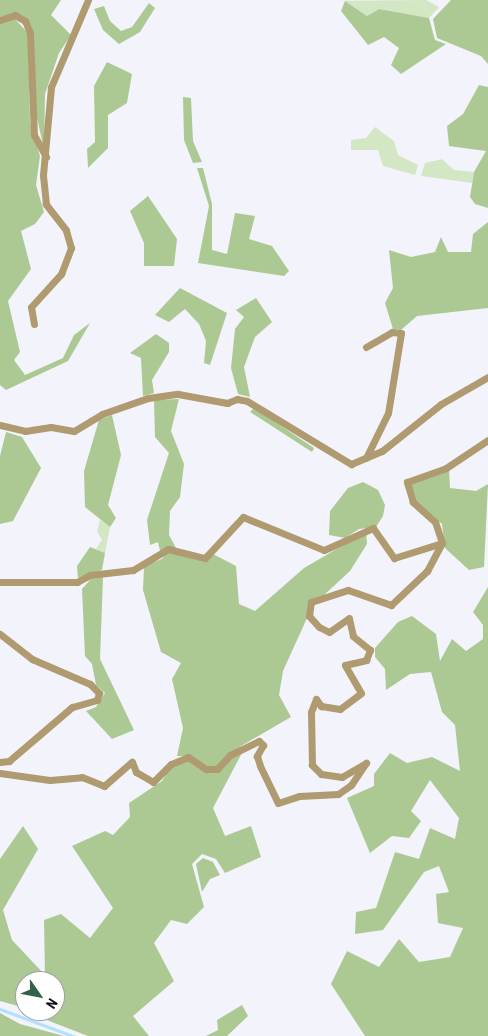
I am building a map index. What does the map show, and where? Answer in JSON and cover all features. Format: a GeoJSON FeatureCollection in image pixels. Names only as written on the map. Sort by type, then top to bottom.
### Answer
{"type":"FeatureCollection","features":[{"type":"Feature","properties":{"kind":"street"},"geometry":{"type":"LineString","coordinates":[[34,324],[31,307],[61,274],[71,248],[66,230],[43,194],[51,87],[88,0]]}},
{"type":"Feature","properties":{"kind":"street"},"geometry":{"type":"LineString","coordinates":[[0,20],[15,15],[25,21],[30,33],[34,136],[46,157]]}},
{"type":"Feature","properties":{"kind":"street"},"geometry":{"type":"LineString","coordinates":[[365,460],[380,436],[388,413],[401,333],[392,332],[366,348]]}},
{"type":"Feature","properties":{"kind":"street"},"geometry":{"type":"LineString","coordinates":[[0,425],[26,431],[51,427],[74,431],[102,414],[148,398],[178,394],[227,403],[237,399],[247,400],[338,460],[351,464],[365,460],[397,441],[441,404],[488,377]]}},
{"type":"Feature","properties":{"kind":"street"},"geometry":{"type":"LineString","coordinates":[[0,772],[50,780],[82,777],[104,786],[132,762],[136,772],[153,782],[171,764],[188,757],[206,769],[217,769],[230,755],[258,741],[263,745],[257,756],[260,766],[278,803],[300,796],[338,794],[361,774],[366,763],[342,777],[321,774],[312,765],[312,712],[316,698],[321,706],[340,709],[361,693],[345,665],[366,660],[370,650],[353,636],[349,618],[329,632],[319,627],[309,616],[312,602],[348,590],[390,604],[427,571],[442,543],[435,522],[413,502],[407,482],[446,468],[488,440]]}},
{"type":"Feature","properties":{"kind":"street"},"geometry":{"type":"LineString","coordinates":[[0,582],[77,582],[90,575],[133,570],[168,549],[205,558],[243,516],[324,550],[373,528],[394,558],[442,543]]}},
{"type":"Feature","properties":{"kind":"street"},"geometry":{"type":"LineString","coordinates":[[0,634],[32,660],[90,684],[99,693],[97,700],[72,708],[9,761],[0,762]]}},
{"type":"Feature","properties":{"kind":"green space"},"geometry":{"type":"Polygon","coordinates":[[[0,0],[61,0],[51,15],[71,35],[59,53],[45,94],[44,150],[34,104],[33,31],[16,14],[0,17],[0,0]]]}},
{"type":"Feature","properties":{"kind":"green space"},"geometry":{"type":"Polygon","coordinates":[[[426,0],[439,7],[429,18],[379,9],[367,16],[345,1],[322,1],[426,0]]]}},
{"type":"Feature","properties":{"kind":"green space"},"geometry":{"type":"Polygon","coordinates":[[[451,0],[488,0],[488,64],[481,56],[437,38],[433,19],[451,0]]]}},
{"type":"Feature","properties":{"kind":"green space"},"geometry":{"type":"Polygon","coordinates":[[[345,1],[367,16],[379,9],[429,18],[435,40],[446,44],[401,74],[391,65],[399,48],[384,37],[368,45],[341,11],[345,1]]]}},
{"type":"Feature","properties":{"kind":"green space"},"geometry":{"type":"Polygon","coordinates":[[[149,3],[155,8],[140,32],[119,44],[103,30],[94,9],[104,6],[110,21],[121,31],[132,27],[149,3]]]}},
{"type":"Feature","properties":{"kind":"green space"},"geometry":{"type":"Polygon","coordinates":[[[14,18],[28,33],[30,122],[40,156],[36,185],[44,212],[35,224],[21,231],[31,269],[8,301],[20,352],[14,360],[25,375],[63,358],[74,335],[90,323],[68,361],[6,390],[0,385],[0,24],[14,18]]]}},
{"type":"Feature","properties":{"kind":"green space"},"geometry":{"type":"Polygon","coordinates":[[[107,62],[132,74],[127,103],[108,115],[108,148],[88,168],[87,149],[95,142],[94,86],[107,62]]]}},
{"type":"Feature","properties":{"kind":"green space"},"geometry":{"type":"Polygon","coordinates":[[[479,85],[488,87],[488,208],[475,204],[470,197],[474,172],[486,151],[449,146],[447,126],[463,114],[479,85]]]}},
{"type":"Feature","properties":{"kind":"green space"},"geometry":{"type":"Polygon","coordinates":[[[183,97],[191,98],[193,141],[202,162],[193,163],[184,140],[183,97]]]}},
{"type":"Feature","properties":{"kind":"green space"},"geometry":{"type":"Polygon","coordinates":[[[375,127],[394,141],[398,155],[418,165],[415,175],[383,166],[378,150],[351,150],[351,140],[366,138],[375,127]]]}},
{"type":"Feature","properties":{"kind":"green space"},"geometry":{"type":"Polygon","coordinates":[[[442,159],[454,170],[474,172],[472,183],[421,176],[425,163],[442,159]]]}},
{"type":"Feature","properties":{"kind":"green space"},"geometry":{"type":"Polygon","coordinates":[[[197,168],[203,168],[212,204],[212,250],[227,254],[235,213],[255,216],[249,239],[272,246],[289,271],[284,276],[198,263],[209,206],[197,168]]]}},
{"type":"Feature","properties":{"kind":"green space"},"geometry":{"type":"Polygon","coordinates":[[[148,196],[177,239],[174,266],[144,266],[144,243],[130,211],[148,196]]]}},
{"type":"Feature","properties":{"kind":"green space"},"geometry":{"type":"Polygon","coordinates":[[[488,222],[488,308],[417,316],[401,330],[393,329],[385,303],[393,288],[389,250],[411,257],[435,252],[441,237],[448,252],[471,252],[473,234],[488,222]]]}},
{"type":"Feature","properties":{"kind":"green space"},"geometry":{"type":"Polygon","coordinates":[[[180,288],[227,313],[210,365],[204,363],[206,341],[199,324],[185,309],[169,322],[155,315],[180,288]]]}},
{"type":"Feature","properties":{"kind":"green space"},"geometry":{"type":"Polygon","coordinates":[[[256,298],[272,322],[255,337],[244,367],[250,397],[238,394],[231,368],[235,329],[244,317],[236,310],[256,298]]]}},
{"type":"Feature","properties":{"kind":"green space"},"geometry":{"type":"Polygon","coordinates":[[[156,334],[169,343],[169,352],[152,380],[154,393],[143,396],[141,358],[130,353],[156,334]]]}},
{"type":"Feature","properties":{"kind":"green space"},"geometry":{"type":"Polygon","coordinates":[[[179,399],[171,431],[184,464],[180,497],[170,511],[169,535],[176,548],[161,555],[158,542],[150,545],[147,520],[169,453],[155,437],[154,400],[179,399]]]}},
{"type":"Feature","properties":{"kind":"green space"},"geometry":{"type":"Polygon","coordinates":[[[254,408],[314,448],[312,452],[250,412],[254,408]]]}},
{"type":"Feature","properties":{"kind":"green space"},"geometry":{"type":"Polygon","coordinates":[[[112,415],[121,455],[108,505],[116,518],[110,527],[85,507],[84,471],[99,420],[112,415]]]}},
{"type":"Feature","properties":{"kind":"green space"},"geometry":{"type":"Polygon","coordinates":[[[6,432],[22,437],[41,468],[13,521],[0,524],[0,456],[6,432]]]}},
{"type":"Feature","properties":{"kind":"green space"},"geometry":{"type":"Polygon","coordinates":[[[449,468],[450,488],[476,491],[488,484],[484,567],[469,570],[445,548],[442,524],[415,501],[410,484],[449,468]]]}},
{"type":"Feature","properties":{"kind":"green space"},"geometry":{"type":"Polygon","coordinates":[[[363,482],[378,490],[385,505],[383,516],[376,527],[359,529],[345,538],[329,535],[330,511],[348,488],[363,482]]]}},
{"type":"Feature","properties":{"kind":"green space"},"geometry":{"type":"Polygon","coordinates":[[[100,519],[110,527],[105,553],[96,549],[102,539],[97,532],[100,519]]]}},
{"type":"Feature","properties":{"kind":"green space"},"geometry":{"type":"Polygon","coordinates":[[[366,532],[367,544],[350,571],[324,595],[309,601],[307,618],[283,671],[279,695],[291,717],[241,746],[216,767],[207,768],[191,756],[177,756],[183,728],[172,679],[181,663],[161,652],[143,590],[144,566],[162,559],[169,550],[196,558],[213,554],[236,566],[239,604],[255,611],[304,568],[366,532]]]}},
{"type":"Feature","properties":{"kind":"green space"},"geometry":{"type":"Polygon","coordinates":[[[90,547],[105,553],[102,570],[78,578],[77,566],[90,547]]]}},
{"type":"Feature","properties":{"kind":"green space"},"geometry":{"type":"Polygon","coordinates":[[[103,577],[100,659],[134,730],[112,739],[86,711],[96,707],[105,693],[96,685],[92,664],[85,656],[82,589],[91,579],[103,577]]]}},
{"type":"Feature","properties":{"kind":"green space"},"geometry":{"type":"Polygon","coordinates":[[[488,587],[488,1036],[365,1036],[331,984],[347,951],[379,967],[399,939],[419,962],[450,957],[463,928],[438,923],[436,894],[449,892],[439,866],[424,872],[383,930],[355,934],[356,912],[376,908],[395,852],[419,859],[430,828],[455,839],[459,818],[430,780],[411,811],[421,821],[409,838],[392,836],[370,853],[347,798],[374,786],[374,774],[390,753],[407,763],[432,757],[460,771],[455,725],[442,712],[431,672],[410,674],[386,690],[385,669],[375,657],[375,648],[398,622],[412,616],[436,634],[440,661],[452,639],[466,651],[483,639],[483,625],[473,612],[488,587]]]}},
{"type":"Feature","properties":{"kind":"green space"},"geometry":{"type":"Polygon","coordinates":[[[244,749],[213,808],[225,836],[251,826],[261,857],[225,873],[216,859],[202,854],[192,864],[204,907],[187,924],[171,920],[154,943],[174,981],[133,1016],[149,1036],[88,1036],[49,1021],[65,1021],[65,971],[45,971],[44,920],[61,914],[90,938],[113,908],[72,846],[105,831],[113,835],[130,817],[129,803],[162,781],[169,769],[188,761],[216,772],[244,749]]]}},
{"type":"Feature","properties":{"kind":"green space"},"geometry":{"type":"Polygon","coordinates":[[[23,826],[38,849],[3,910],[12,940],[41,971],[15,971],[15,1005],[0,1001],[0,859],[23,826]]]}},
{"type":"Feature","properties":{"kind":"green space"},"geometry":{"type":"Polygon","coordinates":[[[203,858],[213,862],[220,875],[210,879],[202,892],[196,864],[203,858]]]}},
{"type":"Feature","properties":{"kind":"green space"},"geometry":{"type":"Polygon","coordinates":[[[242,1005],[248,1016],[227,1036],[206,1036],[218,1030],[217,1020],[242,1005]]]}},
{"type":"Feature","properties":{"kind":"green space"},"geometry":{"type":"Polygon","coordinates":[[[0,1013],[20,1024],[64,1036],[0,1036],[0,1013]]]}},
{"type":"Feature","properties":{"kind":"waterway"},"geometry":{"type":"LineString","coordinates":[[0,1009],[73,1036]]}}]}
